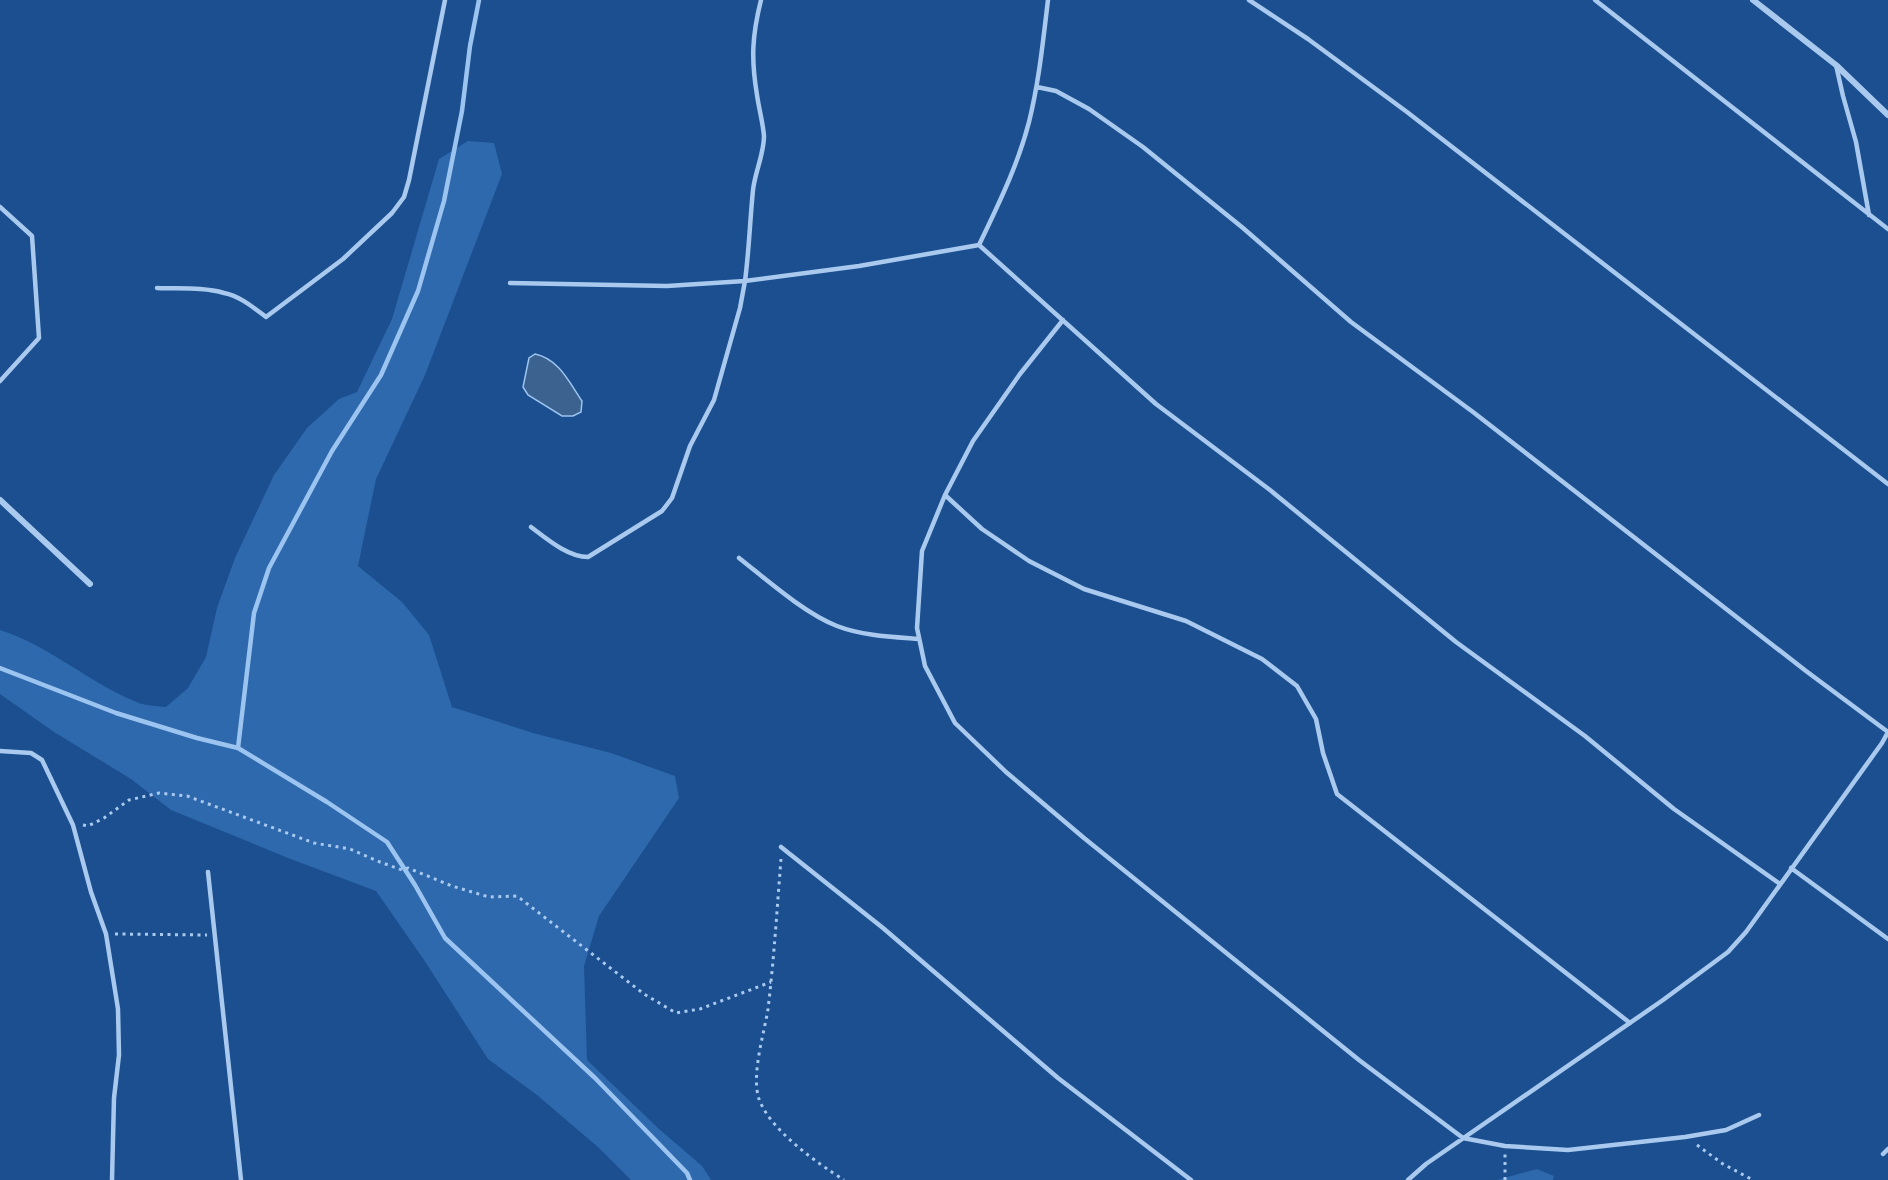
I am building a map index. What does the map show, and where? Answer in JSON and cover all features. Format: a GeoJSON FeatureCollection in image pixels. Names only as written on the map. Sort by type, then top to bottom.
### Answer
{"type":"FeatureCollection","features":[{"type":"Feature","properties":{"kind":"street"},"geometry":{"type":"LineString","coordinates":[[1752,0],[1836,65],[1888,115]]}},
{"type":"Feature","properties":{"kind":"street"},"geometry":{"type":"LineString","coordinates":[[0,500],[90,584]]}},
{"type":"Feature","properties":{"kind":"lane"},"geometry":{"type":"LineString","coordinates":[[157,288],[200,289],[226,293],[242,300],[266,317],[343,259],[392,213],[404,197],[409,180],[445,0]]}},
{"type":"Feature","properties":{"kind":"lane"},"geometry":{"type":"LineString","coordinates":[[531,527],[565,550],[580,557],[588,557],[662,512],[672,498],[690,446],[714,400],[745,282],[753,189],[764,134],[752,47],[761,0]]}},
{"type":"Feature","properties":{"kind":"lane"},"geometry":{"type":"LineString","coordinates":[[979,245],[1013,171],[1029,124],[1037,87],[1048,0]]}},
{"type":"Feature","properties":{"kind":"lane"},"geometry":{"type":"LineString","coordinates":[[1249,0],[1308,39],[1407,112],[1888,484]]}},
{"type":"Feature","properties":{"kind":"lane"},"geometry":{"type":"LineString","coordinates":[[1595,0],[1888,230]]}},
{"type":"Feature","properties":{"kind":"lane"},"geometry":{"type":"LineString","coordinates":[[1836,65],[1856,142],[1869,215]]}},
{"type":"Feature","properties":{"kind":"lane"},"geometry":{"type":"LineString","coordinates":[[1037,87],[1056,91],[1089,109],[1143,147],[1243,228],[1351,322],[1473,412],[1888,732],[1746,932],[1728,952],[1630,1023],[1463,1138],[1408,1180]]}},
{"type":"Feature","properties":{"kind":"lane"},"geometry":{"type":"LineString","coordinates":[[0,207],[32,236],[39,338],[0,381]]}},
{"type":"Feature","properties":{"kind":"lane"},"geometry":{"type":"LineString","coordinates":[[510,283],[667,286],[745,282],[859,266],[979,245]]}},
{"type":"Feature","properties":{"kind":"lane"},"geometry":{"type":"LineString","coordinates":[[979,245],[1156,404],[1270,490],[1456,642],[1585,736],[1674,809],[1780,884]]}},
{"type":"Feature","properties":{"kind":"lane"},"geometry":{"type":"LineString","coordinates":[[1063,320],[1020,374],[973,441],[945,495],[922,551],[917,628],[919,639],[925,666],[955,723],[1006,772],[1084,838],[1359,1060],[1463,1138],[1506,1146],[1568,1150],[1726,1130],[1759,1115]]}},
{"type":"Feature","properties":{"kind":"lane"},"geometry":{"type":"LineString","coordinates":[[945,495],[982,529],[1029,561],[1084,589],[1186,621],[1262,659],[1297,686],[1316,719],[1323,753],[1337,794],[1630,1023]]}},
{"type":"Feature","properties":{"kind":"lane"},"geometry":{"type":"LineString","coordinates":[[739,558],[804,607],[837,626],[875,635],[919,639]]}},
{"type":"Feature","properties":{"kind":"lane"},"geometry":{"type":"LineString","coordinates":[[1882,743],[1888,748]]}},
{"type":"Feature","properties":{"kind":"lane"},"geometry":{"type":"LineString","coordinates":[[0,751],[31,753],[42,760],[73,825],[91,892],[106,934],[118,1009],[119,1055],[114,1098],[112,1180]]}},
{"type":"Feature","properties":{"kind":"lane"},"geometry":{"type":"LineString","coordinates":[[782,848],[884,928],[1058,1078],[1191,1180]]}},
{"type":"Feature","properties":{"kind":"lane"},"geometry":{"type":"LineString","coordinates":[[1791,868],[1888,939]]}},
{"type":"Feature","properties":{"kind":"lane"},"geometry":{"type":"LineString","coordinates":[[208,872],[241,1180]]}},
{"type":"Feature","properties":{"kind":"lane"},"geometry":{"type":"LineString","coordinates":[[1883,1154],[1888,1149]]}},
{"type":"Feature","properties":{"kind":"path"},"geometry":{"type":"LineString","coordinates":[[73,825],[88,825],[129,800],[159,794],[187,796],[314,843],[350,849],[402,870],[408,868],[452,886],[489,897],[517,896],[644,994],[676,1013],[699,1009],[771,982]]}},
{"type":"Feature","properties":{"kind":"path"},"geometry":{"type":"LineString","coordinates":[[782,848],[771,982],[757,1069],[759,1099],[777,1128],[824,1167],[844,1180]]}},
{"type":"Feature","properties":{"kind":"path"},"geometry":{"type":"LineString","coordinates":[[106,934],[215,935]]}},
{"type":"Feature","properties":{"kind":"path"},"geometry":{"type":"LineString","coordinates":[[1685,1137],[1723,1164],[1753,1180]]}},
{"type":"Feature","properties":{"kind":"path"},"geometry":{"type":"LineString","coordinates":[[1505,1180],[1506,1146]]}},
{"type":"Feature","properties":{"kind":"shaded area"},"geometry":{"type":"Polygon","coordinates":[[[468,141],[494,143],[502,174],[425,375],[376,479],[358,566],[402,602],[429,635],[452,707],[533,733],[611,753],[675,776],[679,798],[599,916],[584,966],[587,1060],[659,1129],[702,1166],[711,1180],[631,1180],[599,1148],[537,1095],[488,1059],[376,891],[171,810],[131,779],[54,732],[0,694],[0,630],[18,636],[104,686],[142,704],[166,707],[188,688],[206,657],[217,608],[235,558],[274,475],[307,428],[339,399],[357,392],[392,319],[439,159],[468,141]]]}},
{"type":"Feature","properties":{"kind":"shaded area"},"geometry":{"type":"Polygon","coordinates":[[[535,354],[551,361],[563,372],[582,401],[581,412],[573,416],[562,416],[528,395],[523,387],[529,358],[535,354]]]}},
{"type":"Feature","properties":{"kind":"shaded area"},"geometry":{"type":"Polygon","coordinates":[[[1537,1169],[1554,1176],[1553,1180],[1497,1180],[1537,1169]]]}},
{"type":"Feature","properties":{"kind":"waterway"},"geometry":{"type":"LineString","coordinates":[[238,748],[254,613],[269,568],[332,451],[381,375],[418,291],[444,201],[462,111],[470,46],[479,0]]}},
{"type":"Feature","properties":{"kind":"waterway"},"geometry":{"type":"LineString","coordinates":[[0,668],[116,713],[238,748],[327,802],[387,842],[445,938],[595,1078],[687,1173],[690,1180]]}}]}
